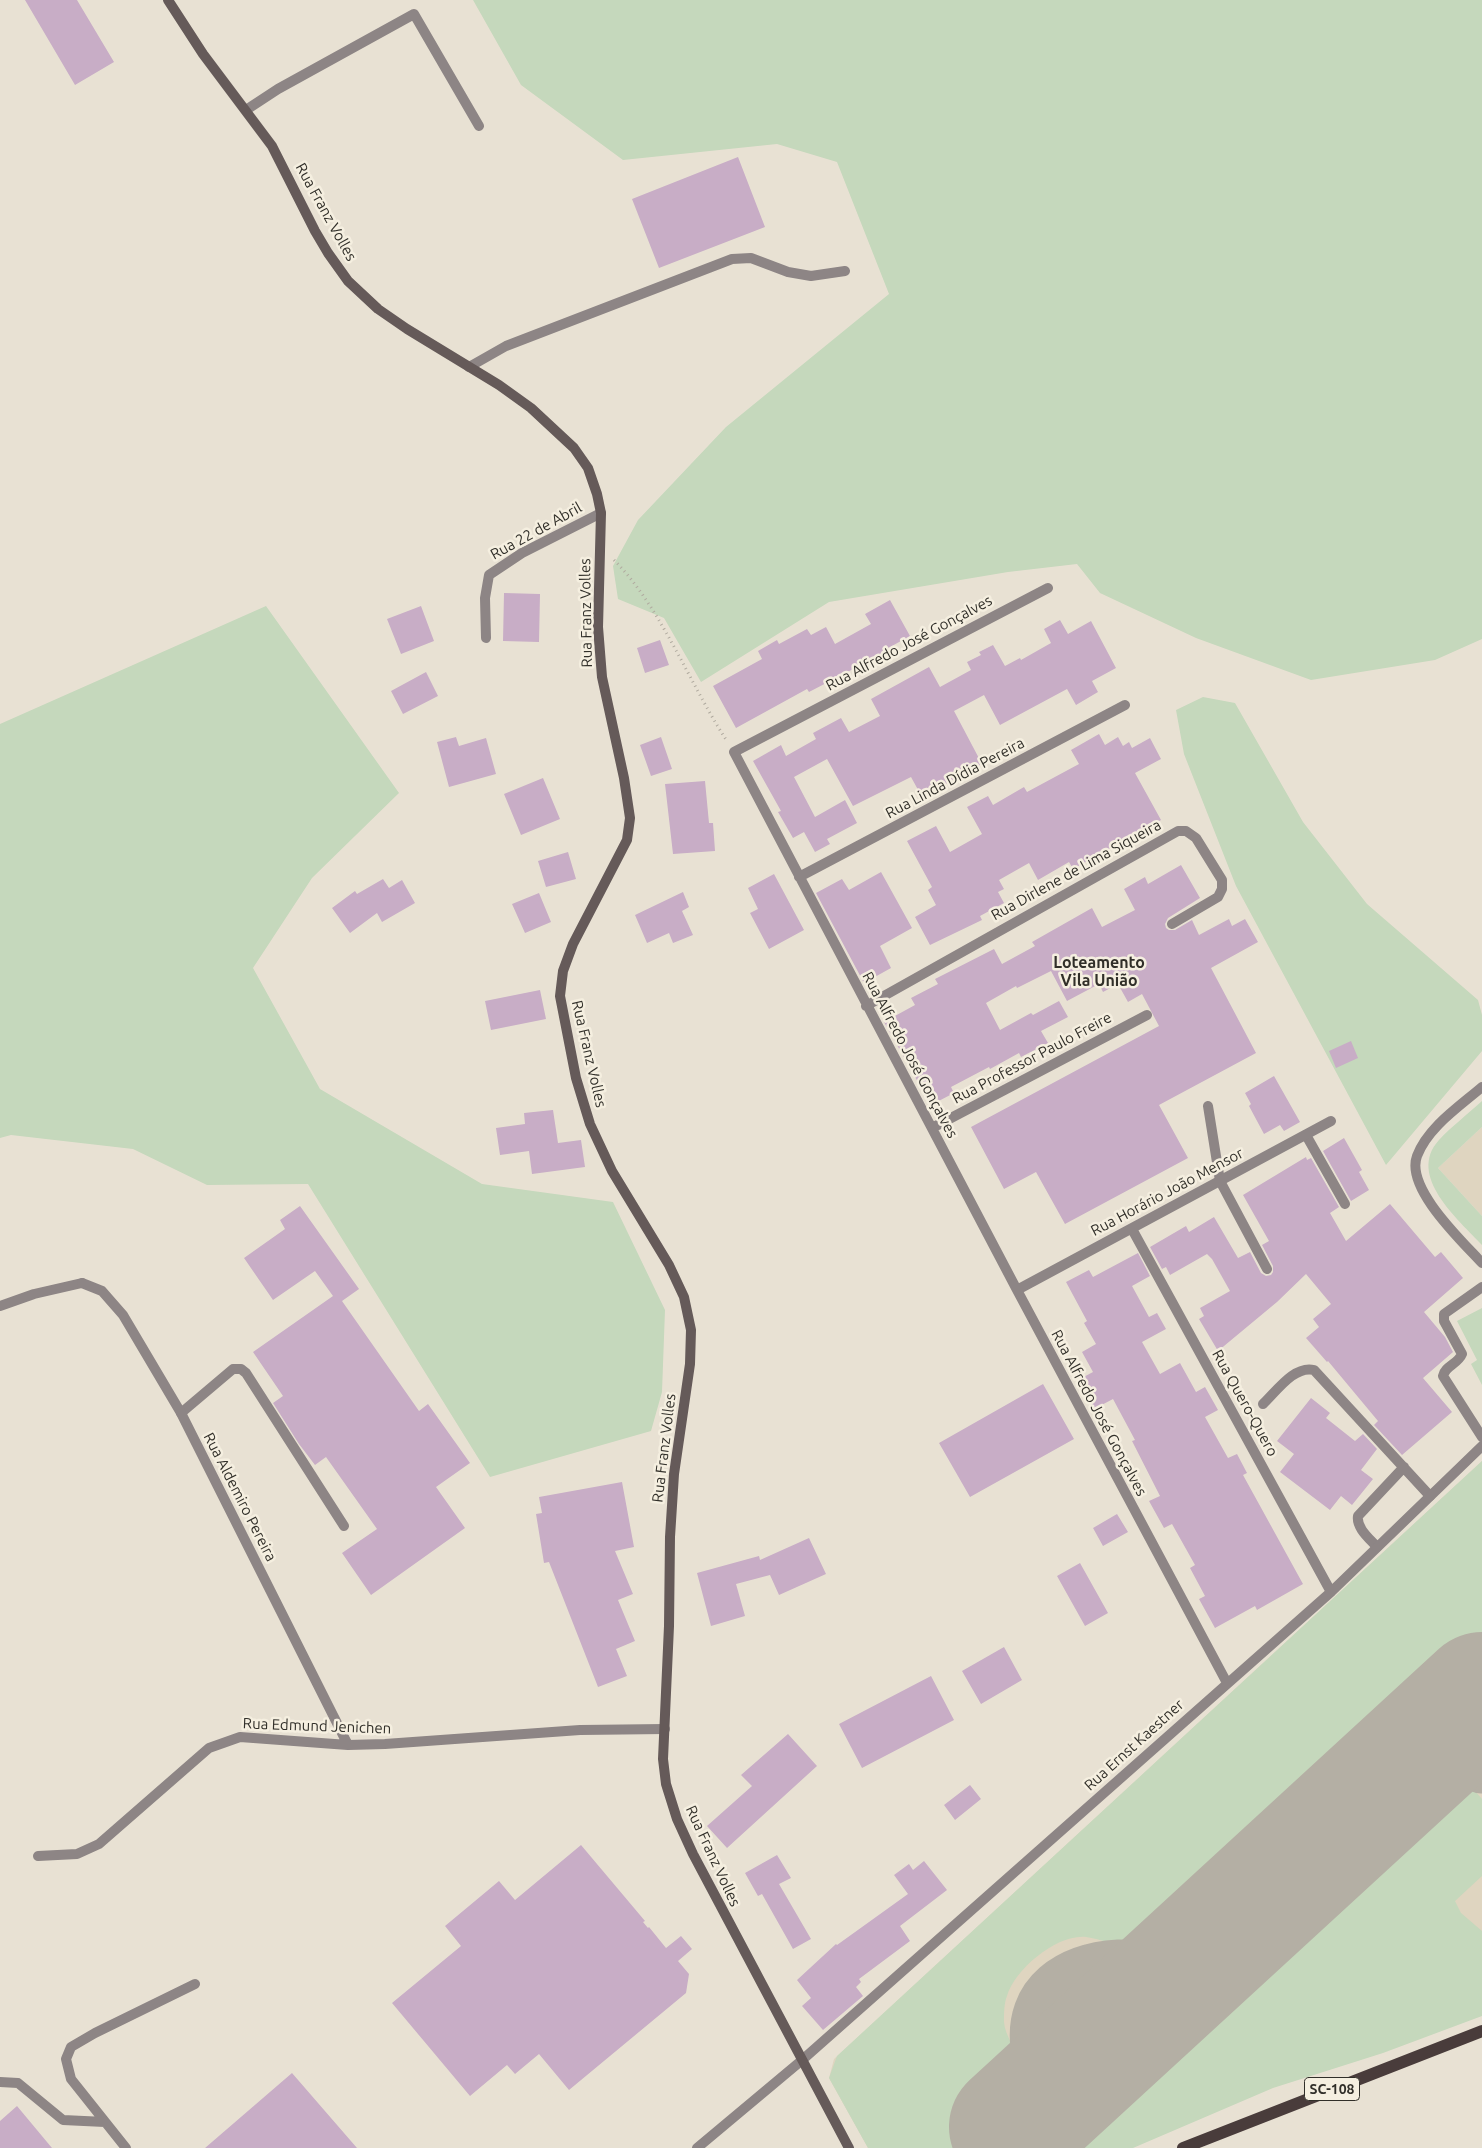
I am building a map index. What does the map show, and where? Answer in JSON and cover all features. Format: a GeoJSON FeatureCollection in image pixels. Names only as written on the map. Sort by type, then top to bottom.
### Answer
{"type":"FeatureCollection","features":[{"type":"Feature","properties":{"kind":"main road","name":"SC-108"},"geometry":{"type":"LineString","coordinates":[[1183,2148],[1482,2031]]}},
{"type":"Feature","properties":{"kind":"street","name":"Rua Franz Volles"},"geometry":{"type":"LineString","coordinates":[[168,0],[203,54],[272,146],[315,231],[328,254],[348,281],[378,309],[499,385],[531,408],[574,448],[588,468],[601,513],[598,627],[602,677],[624,778],[630,818],[627,840],[573,944],[562,971],[560,996],[576,1078],[590,1124],[612,1171],[669,1265],[684,1297],[691,1330],[690,1364],[673,1483],[670,1537],[669,1626],[663,1759],[666,1784],[677,1819],[693,1854],[801,2061],[849,2148]]}},
{"type":"Feature","properties":{"kind":"street"},"geometry":{"type":"LineString","coordinates":[[246,110],[278,89],[414,14],[479,126]]}},
{"type":"Feature","properties":{"kind":"street"},"geometry":{"type":"LineString","coordinates":[[469,367],[506,346],[732,259],[751,258],[788,272],[811,276],[845,271]]}},
{"type":"Feature","properties":{"kind":"street","name":"Rua 22 de Abril"},"geometry":{"type":"LineString","coordinates":[[486,638],[485,598],[489,575],[522,553],[601,513]]}},
{"type":"Feature","properties":{"kind":"street","name":"Rua Alfredo José Gonçalves"},"geometry":{"type":"LineString","coordinates":[[1048,588],[734,752],[866,1006],[1227,1683]]}},
{"type":"Feature","properties":{"kind":"street","name":"Rua Linda Dídia Pereira"},"geometry":{"type":"LineString","coordinates":[[799,877],[1125,705]]}},
{"type":"Feature","properties":{"kind":"street","name":"Rua Dirlene de Lima Siqueira"},"geometry":{"type":"LineString","coordinates":[[866,1006],[1178,831],[1186,831],[1196,838],[1222,880],[1222,889],[1218,897],[1172,924]]}},
{"type":"Feature","properties":{"kind":"street","name":"Rua Professor Paulo Freire"},"geometry":{"type":"LineString","coordinates":[[932,1128],[1147,1015]]}},
{"type":"Feature","properties":{"kind":"street"},"geometry":{"type":"LineString","coordinates":[[1482,1087],[1436,1128],[1417,1157],[1417,1177],[1424,1194],[1436,1211],[1482,1263]]}},
{"type":"Feature","properties":{"kind":"street"},"geometry":{"type":"LineString","coordinates":[[1208,1106],[1220,1180],[1267,1269]]}},
{"type":"Feature","properties":{"kind":"street","name":"Rua Horário João Mensor"},"geometry":{"type":"LineString","coordinates":[[1017,1290],[1331,1121]]}},
{"type":"Feature","properties":{"kind":"street"},"geometry":{"type":"LineString","coordinates":[[1306,1135],[1344,1204]]}},
{"type":"Feature","properties":{"kind":"street","name":"Rua Quero-Quero"},"geometry":{"type":"LineString","coordinates":[[1132,1228],[1331,1592]]}},
{"type":"Feature","properties":{"kind":"street","name":"Rua Aldemiro Pereira"},"geometry":{"type":"LineString","coordinates":[[0,1306],[34,1294],[82,1283],[102,1291],[123,1315],[182,1413],[348,1745]]}},
{"type":"Feature","properties":{"kind":"street"},"geometry":{"type":"LineString","coordinates":[[1482,1287],[1444,1314],[1444,1321],[1462,1354],[1459,1360],[1445,1370],[1443,1376],[1482,1437]]}},
{"type":"Feature","properties":{"kind":"street"},"geometry":{"type":"LineString","coordinates":[[1263,1404],[1295,1373],[1307,1368],[1314,1370],[1430,1496]]}},
{"type":"Feature","properties":{"kind":"street"},"geometry":{"type":"LineString","coordinates":[[182,1413],[233,1369],[246,1373],[344,1526]]}},
{"type":"Feature","properties":{"kind":"street","name":"Rua Ernst Kaestner"},"geometry":{"type":"LineString","coordinates":[[696,2148],[801,2061],[1331,1592],[1482,1446]]}},
{"type":"Feature","properties":{"kind":"street"},"geometry":{"type":"LineString","coordinates":[[1377,1547],[1360,1528],[1357,1520],[1358,1516],[1404,1467]]}},
{"type":"Feature","properties":{"kind":"street","name":"Rua Edmund Jenichen"},"geometry":{"type":"LineString","coordinates":[[38,1856],[77,1854],[99,1844],[209,1748],[240,1737],[348,1745],[417,1743],[580,1730],[665,1728]]}},
{"type":"Feature","properties":{"kind":"street"},"geometry":{"type":"LineString","coordinates":[[126,2148],[71,2079],[66,2058],[71,2047],[94,2033],[195,1984]]}},
{"type":"Feature","properties":{"kind":"street"},"geometry":{"type":"LineString","coordinates":[[0,2082],[18,2083],[63,2120],[105,2122]]}},
{"type":"Feature","properties":{"kind":"path"},"geometry":{"type":"LineString","coordinates":[[628,573],[660,624],[712,718],[734,752]]}},
{"type":"Feature","properties":{"kind":"shaded area"},"geometry":{"type":"Polygon","coordinates":[[[1482,1127],[1482,1216],[1438,1168],[1482,1127]]]}},
{"type":"Feature","properties":{"kind":"shaded area"},"geometry":{"type":"Polygon","coordinates":[[[1482,1461],[1482,1988],[1084,2148],[868,2148],[829,2078],[834,2059],[1482,1461]]]}},
{"type":"Feature","properties":{"kind":"green space"},"geometry":{"type":"Polygon","coordinates":[[[473,0],[1482,0],[1482,639],[1435,660],[1311,680],[1196,638],[1100,593],[1077,564],[1008,572],[829,602],[701,682],[664,618],[618,599],[613,566],[638,520],[726,427],[889,294],[837,162],[777,144],[623,160],[521,85],[473,0]]]}},
{"type":"Feature","properties":{"kind":"green space"},"geometry":{"type":"Polygon","coordinates":[[[266,606],[399,793],[312,878],[253,968],[320,1089],[482,1184],[613,1202],[665,1310],[662,1392],[651,1431],[490,1477],[308,1184],[207,1185],[133,1149],[11,1135],[0,1138],[0,724],[266,606]]]}},
{"type":"Feature","properties":{"kind":"green space"},"geometry":{"type":"Polygon","coordinates":[[[1203,697],[1235,703],[1303,822],[1367,904],[1478,1000],[1482,1015],[1482,1051],[1386,1165],[1236,886],[1184,754],[1176,710],[1203,697]]]}},
{"type":"Feature","properties":{"kind":"green space"},"geometry":{"type":"Polygon","coordinates":[[[1482,1101],[1482,1127],[1438,1168],[1482,1216],[1482,1245],[1440,1197],[1432,1182],[1429,1168],[1430,1154],[1439,1140],[1482,1101]]]}},
{"type":"Feature","properties":{"kind":"green space"},"geometry":{"type":"Polygon","coordinates":[[[1482,1308],[1482,1385],[1471,1364],[1477,1360],[1457,1321],[1482,1308]]]}},
{"type":"Feature","properties":{"kind":"green space"},"geometry":{"type":"Polygon","coordinates":[[[1482,1461],[1482,1638],[1149,1944],[1134,1948],[1093,1938],[1075,1938],[1050,1947],[1028,1965],[1012,1986],[1004,2009],[1005,2027],[1018,2061],[1014,2068],[977,2102],[1019,2148],[868,2148],[829,2078],[837,2056],[1482,1461]]]}},
{"type":"Feature","properties":{"kind":"green space"},"geometry":{"type":"Polygon","coordinates":[[[1459,1785],[1474,1790],[1482,1799],[1482,1876],[1455,1901],[1461,1913],[1482,1931],[1482,2016],[1383,2053],[1273,2088],[1133,2148],[1050,2148],[1447,1788],[1459,1785]]]}},
{"type":"Feature","properties":{"kind":"building"},"geometry":{"type":"Polygon","coordinates":[[[25,0],[77,0],[114,62],[75,85],[25,0]]]}},
{"type":"Feature","properties":{"kind":"building"},"geometry":{"type":"Polygon","coordinates":[[[738,157],[765,227],[659,268],[632,199],[738,157]]]}},
{"type":"Feature","properties":{"kind":"building"},"geometry":{"type":"Polygon","coordinates":[[[504,593],[540,594],[539,642],[503,641],[504,593]]]}},
{"type":"Feature","properties":{"kind":"building"},"geometry":{"type":"Polygon","coordinates":[[[890,600],[910,636],[881,652],[883,655],[862,667],[861,665],[809,692],[807,689],[736,728],[713,686],[762,659],[758,651],[777,640],[779,644],[807,629],[811,635],[826,627],[835,644],[871,624],[865,614],[890,600]]]}},
{"type":"Feature","properties":{"kind":"building"},"geometry":{"type":"Polygon","coordinates":[[[421,606],[434,641],[401,654],[387,619],[421,606]]]}},
{"type":"Feature","properties":{"kind":"building"},"geometry":{"type":"Polygon","coordinates":[[[1060,620],[1068,634],[1091,621],[1116,668],[1092,681],[1098,692],[1076,705],[1067,689],[1000,725],[984,695],[954,711],[982,764],[922,797],[911,777],[853,806],[827,759],[794,777],[815,817],[845,800],[857,823],[827,839],[830,844],[815,852],[804,832],[793,838],[778,812],[781,811],[753,761],[781,745],[786,756],[816,739],[813,733],[841,718],[849,732],[880,716],[871,699],[929,667],[940,687],[971,670],[967,662],[981,655],[979,652],[993,645],[1005,666],[1020,658],[1021,660],[1051,643],[1044,629],[1060,620]]]}},
{"type":"Feature","properties":{"kind":"building"},"geometry":{"type":"Polygon","coordinates":[[[660,640],[669,665],[645,673],[637,648],[660,640]]]}},
{"type":"Feature","properties":{"kind":"building"},"geometry":{"type":"Polygon","coordinates":[[[426,672],[438,696],[403,714],[391,691],[426,672]]]}},
{"type":"Feature","properties":{"kind":"building"},"geometry":{"type":"Polygon","coordinates":[[[1099,734],[1105,745],[1118,737],[1123,746],[1129,742],[1132,748],[1150,738],[1161,759],[1135,773],[1161,820],[1073,869],[1069,862],[1038,880],[1029,863],[999,880],[1004,889],[998,892],[1004,903],[980,916],[982,920],[930,945],[915,917],[936,905],[928,890],[932,887],[907,841],[936,826],[950,852],[982,834],[967,807],[988,796],[993,805],[1024,787],[1027,792],[1079,764],[1071,750],[1099,734]]]}},
{"type":"Feature","properties":{"kind":"building"},"geometry":{"type":"Polygon","coordinates":[[[456,737],[459,746],[486,738],[496,774],[449,787],[437,742],[456,737]]]}},
{"type":"Feature","properties":{"kind":"building"},"geometry":{"type":"Polygon","coordinates":[[[661,737],[672,769],[651,776],[640,745],[661,737]]]}},
{"type":"Feature","properties":{"kind":"building"},"geometry":{"type":"Polygon","coordinates":[[[543,778],[560,819],[521,835],[504,794],[543,778]]]}},
{"type":"Feature","properties":{"kind":"building"},"geometry":{"type":"Polygon","coordinates":[[[705,781],[709,823],[713,823],[715,851],[673,854],[665,784],[705,781]]]}},
{"type":"Feature","properties":{"kind":"building"},"geometry":{"type":"Polygon","coordinates":[[[568,852],[576,879],[546,887],[538,861],[568,852]]]}},
{"type":"Feature","properties":{"kind":"building"},"geometry":{"type":"Polygon","coordinates":[[[1181,865],[1200,898],[1168,918],[1165,924],[1166,928],[1175,930],[1192,920],[1199,935],[1229,919],[1232,926],[1245,919],[1258,942],[1211,968],[1256,1053],[1159,1105],[1188,1158],[1065,1224],[1036,1172],[1004,1189],[971,1127],[1159,1026],[1142,994],[1128,1002],[1118,984],[1103,992],[1099,984],[1067,1001],[1051,971],[1017,988],[1016,986],[986,1003],[1000,1030],[1031,1013],[1033,1015],[1059,1001],[1068,1017],[1041,1031],[1048,1043],[1021,1057],[1019,1053],[951,1087],[954,1093],[931,1105],[884,1022],[915,1005],[911,998],[938,984],[935,979],[994,949],[1002,964],[1035,946],[1032,942],[1092,908],[1102,927],[1135,910],[1124,889],[1145,877],[1148,884],[1181,865]]]}},
{"type":"Feature","properties":{"kind":"building"},"geometry":{"type":"Polygon","coordinates":[[[881,872],[912,928],[880,946],[891,968],[864,983],[816,893],[842,879],[849,890],[881,872]]]}},
{"type":"Feature","properties":{"kind":"building"},"geometry":{"type":"Polygon","coordinates":[[[774,874],[804,930],[769,949],[750,913],[758,909],[748,888],[774,874]]]}},
{"type":"Feature","properties":{"kind":"building"},"geometry":{"type":"Polygon","coordinates":[[[383,879],[389,888],[402,880],[415,903],[382,922],[377,913],[350,933],[332,908],[355,891],[357,894],[383,879]]]}},
{"type":"Feature","properties":{"kind":"building"},"geometry":{"type":"Polygon","coordinates":[[[683,892],[689,907],[682,911],[693,935],[673,943],[669,933],[647,943],[635,915],[683,892]]]}},
{"type":"Feature","properties":{"kind":"building"},"geometry":{"type":"Polygon","coordinates":[[[539,893],[551,922],[525,933],[512,904],[539,893]]]}},
{"type":"Feature","properties":{"kind":"building"},"geometry":{"type":"Polygon","coordinates":[[[540,990],[546,1019],[491,1030],[485,1001],[540,990]]]}},
{"type":"Feature","properties":{"kind":"building"},"geometry":{"type":"Polygon","coordinates":[[[1351,1041],[1358,1058],[1336,1068],[1329,1051],[1351,1041]]]}},
{"type":"Feature","properties":{"kind":"building"},"geometry":{"type":"Polygon","coordinates":[[[1274,1076],[1300,1122],[1284,1131],[1280,1125],[1264,1134],[1249,1106],[1251,1104],[1245,1093],[1274,1076]]]}},
{"type":"Feature","properties":{"kind":"building"},"geometry":{"type":"Polygon","coordinates":[[[553,1110],[558,1143],[581,1140],[585,1167],[532,1174],[529,1151],[500,1155],[496,1128],[525,1124],[524,1113],[553,1110]]]}},
{"type":"Feature","properties":{"kind":"building"},"geometry":{"type":"Polygon","coordinates":[[[1344,1138],[1362,1170],[1359,1172],[1369,1190],[1351,1201],[1323,1151],[1344,1138]]]}},
{"type":"Feature","properties":{"kind":"building"},"geometry":{"type":"Polygon","coordinates":[[[1306,1157],[1307,1160],[1311,1158],[1339,1207],[1330,1213],[1346,1241],[1390,1204],[1435,1257],[1441,1252],[1463,1278],[1424,1312],[1445,1337],[1453,1352],[1423,1378],[1452,1412],[1402,1455],[1374,1425],[1378,1421],[1328,1361],[1306,1338],[1319,1327],[1313,1319],[1331,1304],[1306,1274],[1277,1302],[1218,1351],[1199,1319],[1204,1316],[1200,1308],[1230,1291],[1212,1259],[1207,1254],[1170,1275],[1166,1267],[1162,1269],[1150,1247],[1186,1226],[1189,1232],[1214,1217],[1238,1258],[1250,1252],[1261,1273],[1266,1276],[1271,1275],[1273,1266],[1262,1245],[1269,1241],[1243,1195],[1306,1157]]]}},
{"type":"Feature","properties":{"kind":"building"},"geometry":{"type":"Polygon","coordinates":[[[300,1206],[359,1289],[342,1301],[419,1411],[428,1404],[470,1463],[436,1487],[465,1528],[371,1595],[342,1553],[377,1529],[326,1457],[315,1465],[299,1444],[273,1403],[283,1396],[253,1352],[333,1296],[315,1271],[273,1300],[244,1258],[285,1229],[280,1220],[300,1206]]]}},
{"type":"Feature","properties":{"kind":"building"},"geometry":{"type":"Polygon","coordinates":[[[1138,1253],[1150,1276],[1132,1286],[1149,1317],[1157,1313],[1166,1329],[1142,1342],[1160,1374],[1180,1363],[1196,1392],[1205,1387],[1218,1410],[1205,1417],[1228,1458],[1237,1454],[1247,1473],[1243,1475],[1303,1584],[1257,1610],[1255,1606],[1215,1628],[1199,1599],[1205,1596],[1190,1568],[1195,1565],[1172,1524],[1164,1528],[1149,1501],[1160,1496],[1132,1441],[1135,1440],[1113,1399],[1094,1409],[1078,1380],[1093,1372],[1082,1352],[1096,1344],[1084,1323],[1087,1321],[1066,1282],[1089,1270],[1093,1277],[1138,1253]]]}},
{"type":"Feature","properties":{"kind":"building"},"geometry":{"type":"Polygon","coordinates":[[[1043,1384],[1074,1439],[970,1497],[939,1443],[1043,1384]]]}},
{"type":"Feature","properties":{"kind":"building"},"geometry":{"type":"Polygon","coordinates":[[[1311,1398],[1330,1413],[1326,1418],[1355,1441],[1363,1434],[1377,1449],[1361,1470],[1373,1479],[1352,1505],[1341,1496],[1330,1510],[1280,1472],[1294,1454],[1277,1441],[1311,1398]]]}},
{"type":"Feature","properties":{"kind":"building"},"geometry":{"type":"Polygon","coordinates":[[[622,1482],[634,1547],[615,1551],[633,1594],[618,1600],[635,1641],[616,1649],[627,1676],[598,1687],[549,1562],[544,1563],[536,1514],[542,1513],[539,1497],[622,1482]]]}},
{"type":"Feature","properties":{"kind":"building"},"geometry":{"type":"Polygon","coordinates":[[[1117,1514],[1128,1532],[1103,1546],[1093,1528],[1117,1514]]]}},
{"type":"Feature","properties":{"kind":"building"},"geometry":{"type":"Polygon","coordinates":[[[809,1538],[826,1574],[779,1595],[770,1575],[736,1584],[745,1616],[711,1626],[697,1573],[759,1556],[760,1560],[809,1538]]]}},
{"type":"Feature","properties":{"kind":"building"},"geometry":{"type":"Polygon","coordinates":[[[1080,1563],[1108,1613],[1085,1626],[1057,1576],[1080,1563]]]}},
{"type":"Feature","properties":{"kind":"building"},"geometry":{"type":"Polygon","coordinates":[[[1004,1647],[1022,1680],[981,1704],[962,1671],[1004,1647]]]}},
{"type":"Feature","properties":{"kind":"building"},"geometry":{"type":"Polygon","coordinates":[[[931,1676],[954,1720],[862,1768],[839,1724],[931,1676]]]}},
{"type":"Feature","properties":{"kind":"building"},"geometry":{"type":"Polygon","coordinates":[[[788,1734],[817,1766],[727,1848],[707,1826],[752,1786],[741,1775],[788,1734]]]}},
{"type":"Feature","properties":{"kind":"building"},"geometry":{"type":"Polygon","coordinates":[[[970,1785],[981,1799],[955,1820],[944,1805],[970,1785]]]}},
{"type":"Feature","properties":{"kind":"building"},"geometry":{"type":"Polygon","coordinates":[[[581,1845],[666,1948],[681,1936],[692,1949],[678,1961],[689,1974],[686,1993],[569,2090],[539,2054],[515,2074],[507,2065],[470,2096],[392,2003],[461,1946],[445,1926],[499,1881],[515,1900],[581,1845]]]}},
{"type":"Feature","properties":{"kind":"building"},"geometry":{"type":"Polygon","coordinates":[[[777,1855],[791,1878],[779,1884],[811,1939],[793,1949],[762,1894],[758,1896],[745,1873],[777,1855]]]}},
{"type":"Feature","properties":{"kind":"building"},"geometry":{"type":"Polygon","coordinates":[[[924,1861],[947,1890],[900,1926],[910,1941],[859,1979],[861,1982],[856,1987],[863,1996],[823,2030],[802,2006],[811,1998],[797,1980],[836,1944],[908,1894],[894,1875],[909,1864],[913,1870],[924,1861]]]}},
{"type":"Feature","properties":{"kind":"building"},"geometry":{"type":"Polygon","coordinates":[[[292,2073],[357,2148],[205,2148],[292,2073]]]}},
{"type":"Feature","properties":{"kind":"building"},"geometry":{"type":"Polygon","coordinates":[[[17,2106],[52,2148],[0,2148],[0,2121],[17,2106]]]}},
{"type":"Feature","properties":{"kind":"taxiway"},"geometry":{"type":"LineString","coordinates":[[1446,1729],[1482,1768]]}},
{"type":"Feature","properties":{"kind":"taxiway"},"geometry":{"type":"LineString","coordinates":[[1047,2096],[1036,2047],[1036,2028],[1039,2012],[1046,1998],[1056,1987],[1084,1971],[1101,1967],[1119,1965],[1162,1968],[1176,1965],[1191,1958],[1215,1941]]}},
{"type":"Feature","properties":{"kind":"runway"},"geometry":{"type":"LineString","coordinates":[[1013,2127],[1482,1696]]}},
{"type":"Feature","properties":{"kind":"district","name":"Loteamento Vila União"},"geometry":{"type":"Point","coordinates":[1099,972]}}]}
